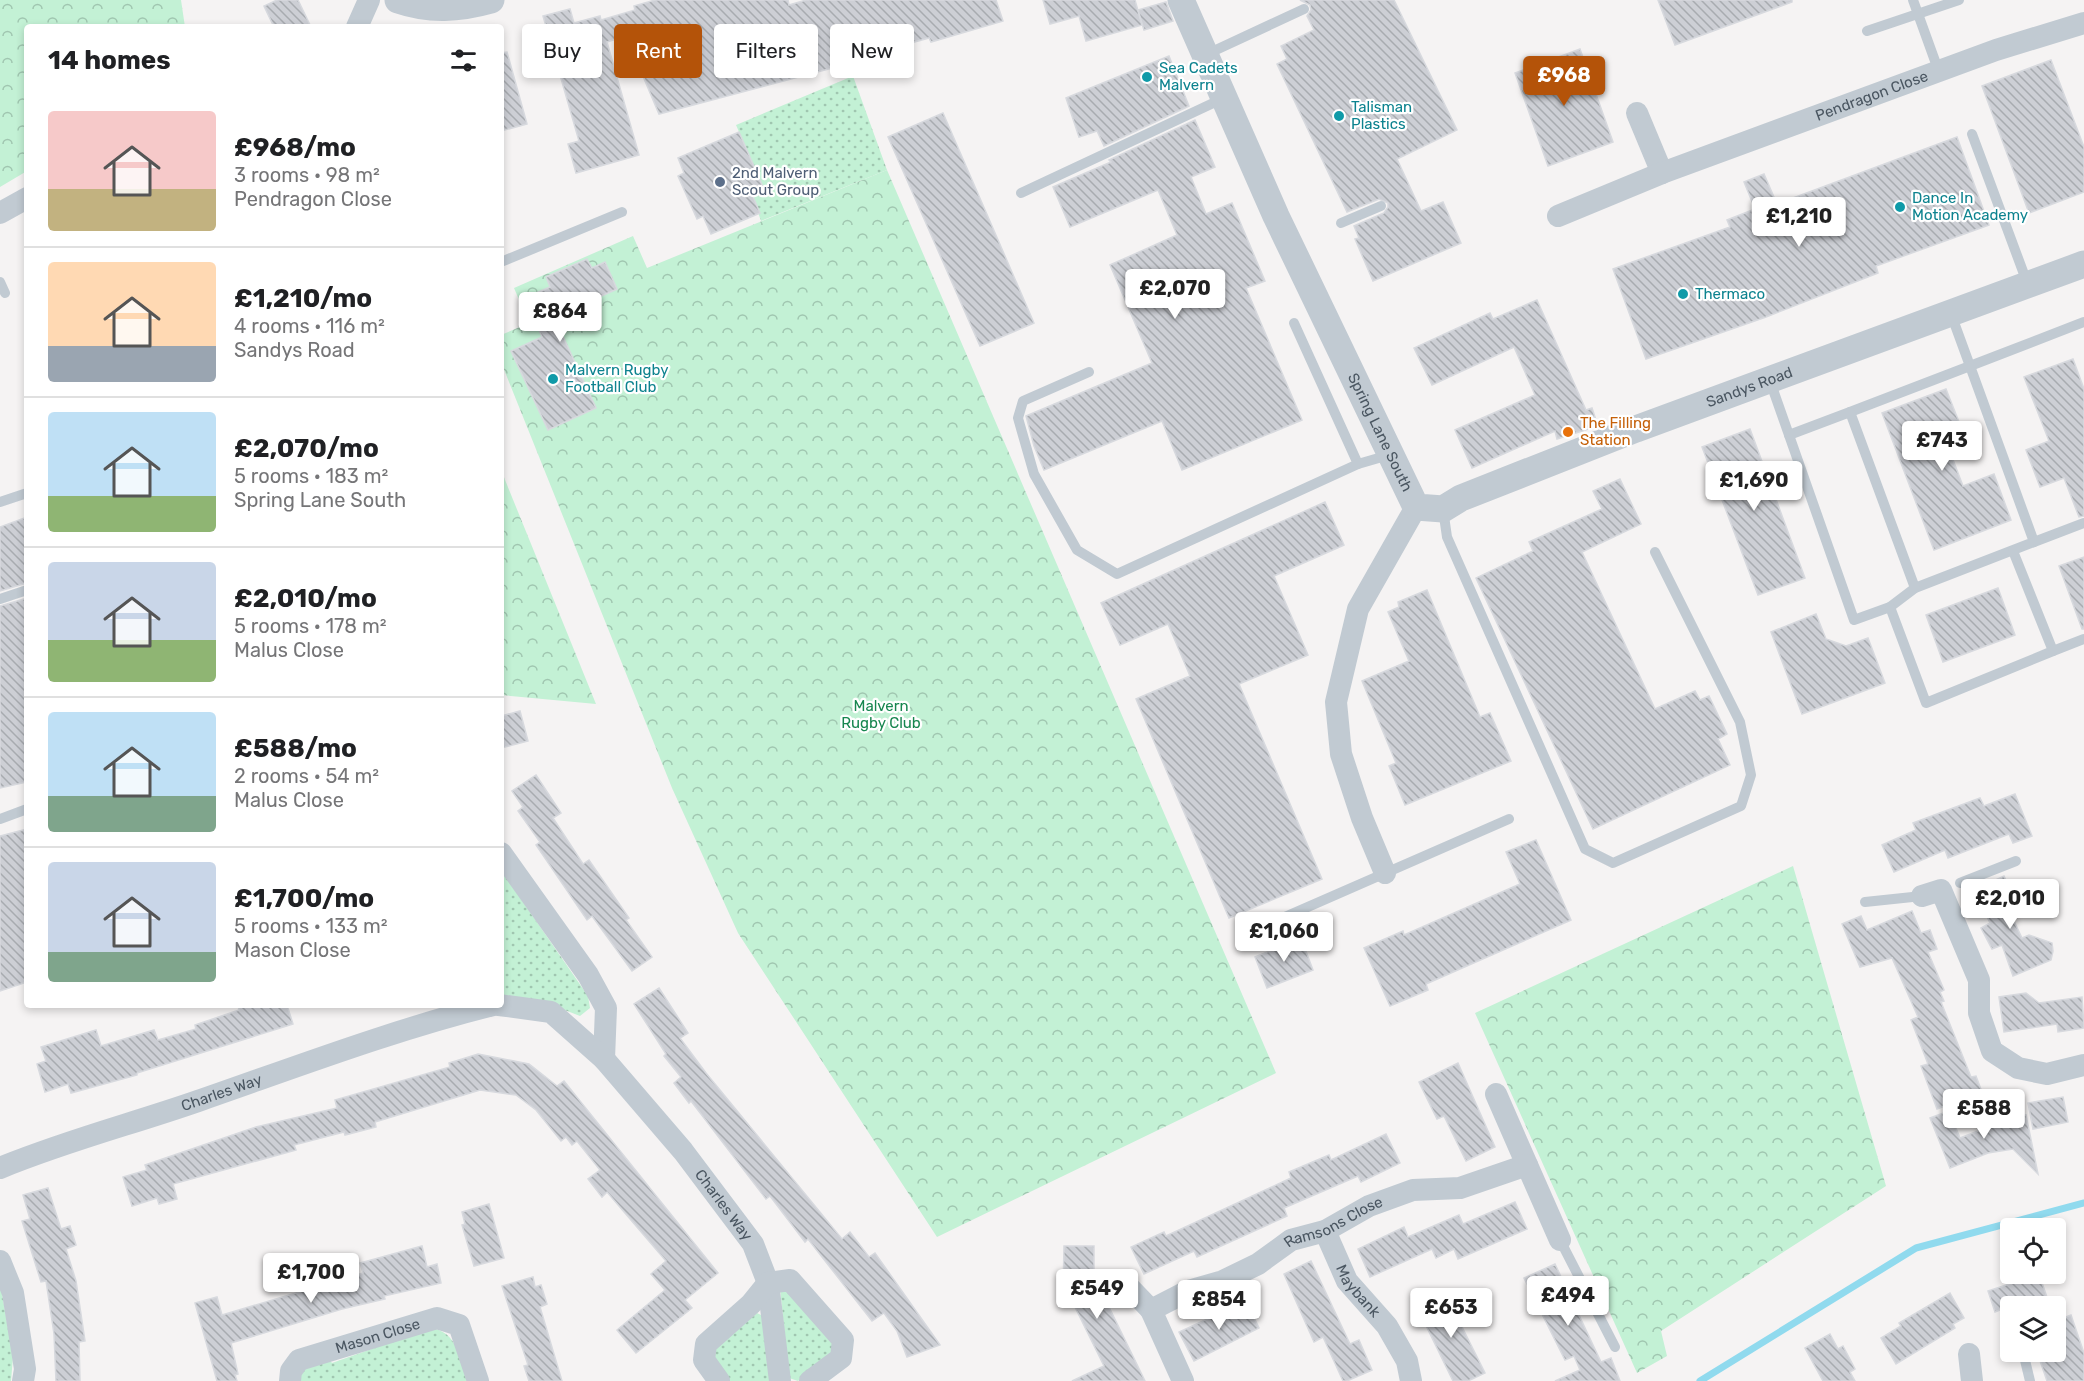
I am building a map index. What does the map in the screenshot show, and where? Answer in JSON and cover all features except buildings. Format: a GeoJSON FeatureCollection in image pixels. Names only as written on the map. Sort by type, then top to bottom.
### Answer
{"type":"FeatureCollection","features":[{"type":"Feature","properties":{"kind":"street"},"geometry":{"type":"LineString","coordinates":[[358,24],[369,0]]}},
{"type":"Feature","properties":{"kind":"street"},"geometry":{"type":"LineString","coordinates":[[398,0],[417,7],[461,9],[491,0]]}},
{"type":"Feature","properties":{"kind":"street","name":"Spring Lane South"},"geometry":{"type":"LineString","coordinates":[[1181,0],[1276,216],[1416,507],[1358,609],[1336,702],[1341,754],[1362,818],[1386,873]]}},
{"type":"Feature","properties":{"kind":"street","name":"Pendragon Close"},"geometry":{"type":"LineString","coordinates":[[1558,216],[1662,173],[1996,50],[2084,23]]}},
{"type":"Feature","properties":{"kind":"street"},"geometry":{"type":"LineString","coordinates":[[1637,113],[1662,173]]}},
{"type":"Feature","properties":{"kind":"street"},"geometry":{"type":"LineString","coordinates":[[0,213],[24,200]]}},
{"type":"Feature","properties":{"kind":"street","name":"Sandys Road"},"geometry":{"type":"LineString","coordinates":[[1443,509],[1461,498],[1636,429],[2084,264]]}},
{"type":"Feature","properties":{"kind":"street"},"geometry":{"type":"LineString","coordinates":[[1416,507],[1443,509]]}},
{"type":"Feature","properties":{"kind":"street"},"geometry":{"type":"LineString","coordinates":[[504,856],[588,975],[606,1008],[604,1059]]}},
{"type":"Feature","properties":{"kind":"street"},"geometry":{"type":"LineString","coordinates":[[1941,890],[1979,980],[1979,1013],[1992,1051],[2018,1068],[2047,1074],[2084,1065]]}},
{"type":"Feature","properties":{"kind":"street","name":"Charles Way"},"geometry":{"type":"LineString","coordinates":[[504,1006],[550,1012],[604,1059],[683,1150],[746,1234],[753,1244],[768,1282],[780,1381]]}},
{"type":"Feature","properties":{"kind":"street","name":"Charles Way"},"geometry":{"type":"LineString","coordinates":[[0,1167],[104,1130],[196,1102],[442,1011],[468,1008]]}},
{"type":"Feature","properties":{"kind":"street"},"geometry":{"type":"LineString","coordinates":[[1496,1094],[1560,1240]]}},
{"type":"Feature","properties":{"kind":"street","name":"Ramsons Close"},"geometry":{"type":"LineString","coordinates":[[1151,1310],[1188,1291],[1223,1281],[1249,1268],[1291,1240],[1325,1231],[1369,1206],[1413,1190],[1460,1188],[1527,1165]]}},
{"type":"Feature","properties":{"kind":"street","name":"Maybank"},"geometry":{"type":"LineString","coordinates":[[1325,1231],[1347,1281],[1387,1326],[1402,1353],[1411,1381]]}},
{"type":"Feature","properties":{"kind":"street"},"geometry":{"type":"LineString","coordinates":[[0,1261],[13,1293],[25,1369],[23,1381]]}},
{"type":"Feature","properties":{"kind":"street"},"geometry":{"type":"LineString","coordinates":[[719,1381],[704,1359],[706,1344],[751,1304],[768,1282],[790,1280],[843,1340],[841,1358],[810,1381]]}},
{"type":"Feature","properties":{"kind":"street"},"geometry":{"type":"LineString","coordinates":[[1126,1284],[1151,1310],[1183,1381]]}},
{"type":"Feature","properties":{"kind":"street","name":"Mason Close"},"geometry":{"type":"LineString","coordinates":[[290,1381],[291,1371],[299,1360],[437,1318],[459,1325],[478,1381]]}},
{"type":"Feature","properties":{"kind":"street"},"geometry":{"type":"LineString","coordinates":[[1969,1354],[1972,1381]]}},
{"type":"Feature","properties":{"kind":"lane"},"geometry":{"type":"LineString","coordinates":[[1913,0],[1939,72]]}},
{"type":"Feature","properties":{"kind":"lane"},"geometry":{"type":"LineString","coordinates":[[1867,31],[1959,0]]}},
{"type":"Feature","properties":{"kind":"lane"},"geometry":{"type":"LineString","coordinates":[[1205,55],[1304,9]]}},
{"type":"Feature","properties":{"kind":"lane"},"geometry":{"type":"LineString","coordinates":[[1021,193],[1224,98]]}},
{"type":"Feature","properties":{"kind":"lane"},"geometry":{"type":"LineString","coordinates":[[1972,134],[2028,285]]}},
{"type":"Feature","properties":{"kind":"lane"},"geometry":{"type":"LineString","coordinates":[[1341,223],[1381,206]]}},
{"type":"Feature","properties":{"kind":"lane"},"geometry":{"type":"LineString","coordinates":[[504,261],[622,212]]}},
{"type":"Feature","properties":{"kind":"lane"},"geometry":{"type":"LineString","coordinates":[[0,282],[5,293]]}},
{"type":"Feature","properties":{"kind":"lane"},"geometry":{"type":"LineString","coordinates":[[1951,314],[2034,542]]}},
{"type":"Feature","properties":{"kind":"lane"},"geometry":{"type":"LineString","coordinates":[[1789,435],[2084,322]]}},
{"type":"Feature","properties":{"kind":"lane"},"geometry":{"type":"LineString","coordinates":[[1294,323],[1358,464]]}},
{"type":"Feature","properties":{"kind":"lane"},"geometry":{"type":"LineString","coordinates":[[1089,372],[1023,401],[1018,418],[1034,474],[1077,550],[1117,574],[1358,464],[1389,455]]}},
{"type":"Feature","properties":{"kind":"lane"},"geometry":{"type":"LineString","coordinates":[[1770,380],[1854,620],[1890,607],[1915,588],[2084,523]]}},
{"type":"Feature","properties":{"kind":"lane"},"geometry":{"type":"LineString","coordinates":[[1850,412],[1915,588]]}},
{"type":"Feature","properties":{"kind":"lane"},"geometry":{"type":"LineString","coordinates":[[0,502],[24,494]]}},
{"type":"Feature","properties":{"kind":"lane"},"geometry":{"type":"LineString","coordinates":[[1443,509],[1447,537],[1585,849],[1613,862],[1741,806],[1751,775],[1740,722],[1655,552]]}},
{"type":"Feature","properties":{"kind":"lane"},"geometry":{"type":"LineString","coordinates":[[2013,551],[2053,651]]}},
{"type":"Feature","properties":{"kind":"lane"},"geometry":{"type":"LineString","coordinates":[[0,599],[24,591]]}},
{"type":"Feature","properties":{"kind":"lane"},"geometry":{"type":"LineString","coordinates":[[1890,607],[1926,703],[2084,639]]}},
{"type":"Feature","properties":{"kind":"lane"},"geometry":{"type":"LineString","coordinates":[[0,819],[24,810]]}},
{"type":"Feature","properties":{"kind":"lane"},"geometry":{"type":"LineString","coordinates":[[1253,931],[1509,819]]}},
{"type":"Feature","properties":{"kind":"lane"},"geometry":{"type":"LineString","coordinates":[[1865,902],[1941,890],[2016,861]]}},
{"type":"Feature","properties":{"kind":"lane"},"geometry":{"type":"LineString","coordinates":[[1560,1240],[1615,1347]]}},
{"type":"Feature","properties":{"kind":"lane"},"geometry":{"type":"LineString","coordinates":[[2025,1362],[2030,1381]]}},
{"type":"Feature","properties":{"kind":"green space"},"geometry":{"type":"Polygon","coordinates":[[[0,0],[181,0],[185,24],[24,24],[24,173],[0,187],[0,0]]]}},
{"type":"Feature","properties":{"kind":"green space"},"geometry":{"type":"Polygon","coordinates":[[[848,78],[854,78],[887,170],[761,221],[751,192],[763,187],[736,125],[848,78]]]}},
{"type":"Feature","properties":{"kind":"green space","name":"Malvern Rugby Club"},"geometry":{"type":"Polygon","coordinates":[[[887,170],[1276,1073],[937,1237],[738,933],[672,788],[504,369],[504,334],[529,323],[514,288],[633,236],[647,268],[887,170]]]}},
{"type":"Feature","properties":{"kind":"green space"},"geometry":{"type":"Polygon","coordinates":[[[504,477],[596,704],[504,695],[504,477]]]}},
{"type":"Feature","properties":{"kind":"green space"},"geometry":{"type":"Polygon","coordinates":[[[1793,866],[1886,1186],[1661,1331],[1667,1356],[1637,1373],[1475,1013],[1793,866]]]}},
{"type":"Feature","properties":{"kind":"green space"},"geometry":{"type":"Polygon","coordinates":[[[504,874],[588,996],[590,1008],[580,1016],[539,1000],[504,995],[504,874]]]}},
{"type":"Feature","properties":{"kind":"green space"},"geometry":{"type":"Polygon","coordinates":[[[0,1282],[13,1357],[11,1381],[0,1381],[0,1282]]]}},
{"type":"Feature","properties":{"kind":"green space"},"geometry":{"type":"Polygon","coordinates":[[[780,1288],[785,1288],[835,1345],[835,1352],[798,1381],[789,1378],[780,1288]]]}},
{"type":"Feature","properties":{"kind":"green space"},"geometry":{"type":"Polygon","coordinates":[[[757,1313],[763,1316],[771,1381],[729,1381],[714,1363],[712,1351],[757,1313]]]}},
{"type":"Feature","properties":{"kind":"green space"},"geometry":{"type":"Polygon","coordinates":[[[431,1328],[440,1330],[452,1340],[467,1381],[295,1381],[297,1371],[328,1358],[332,1363],[431,1328]]]}},
{"type":"Feature","properties":{"kind":"waterway"},"geometry":{"type":"LineString","coordinates":[[1700,1381],[1916,1248],[2084,1203]]}},
{"type":"Feature","properties":{"kind":"place","name":"Sea Cadets Malvern"},"geometry":{"type":"Point","coordinates":[1147,77]}},
{"type":"Feature","properties":{"kind":"place","name":"Talisman Plastics"},"geometry":{"type":"Point","coordinates":[1339,116]}},
{"type":"Feature","properties":{"kind":"place","name":"2nd Malvern Scout Group"},"geometry":{"type":"Point","coordinates":[720,182]}},
{"type":"Feature","properties":{"kind":"place","name":"Dance In Motion Academy"},"geometry":{"type":"Point","coordinates":[1900,207]}},
{"type":"Feature","properties":{"kind":"place","name":"Thermaco"},"geometry":{"type":"Point","coordinates":[1683,294]}},
{"type":"Feature","properties":{"kind":"place","name":"Malvern Rugby Football Club"},"geometry":{"type":"Point","coordinates":[553,379]}},
{"type":"Feature","properties":{"kind":"place","name":"The Filling Station"},"geometry":{"type":"Point","coordinates":[1568,432]}}]}
